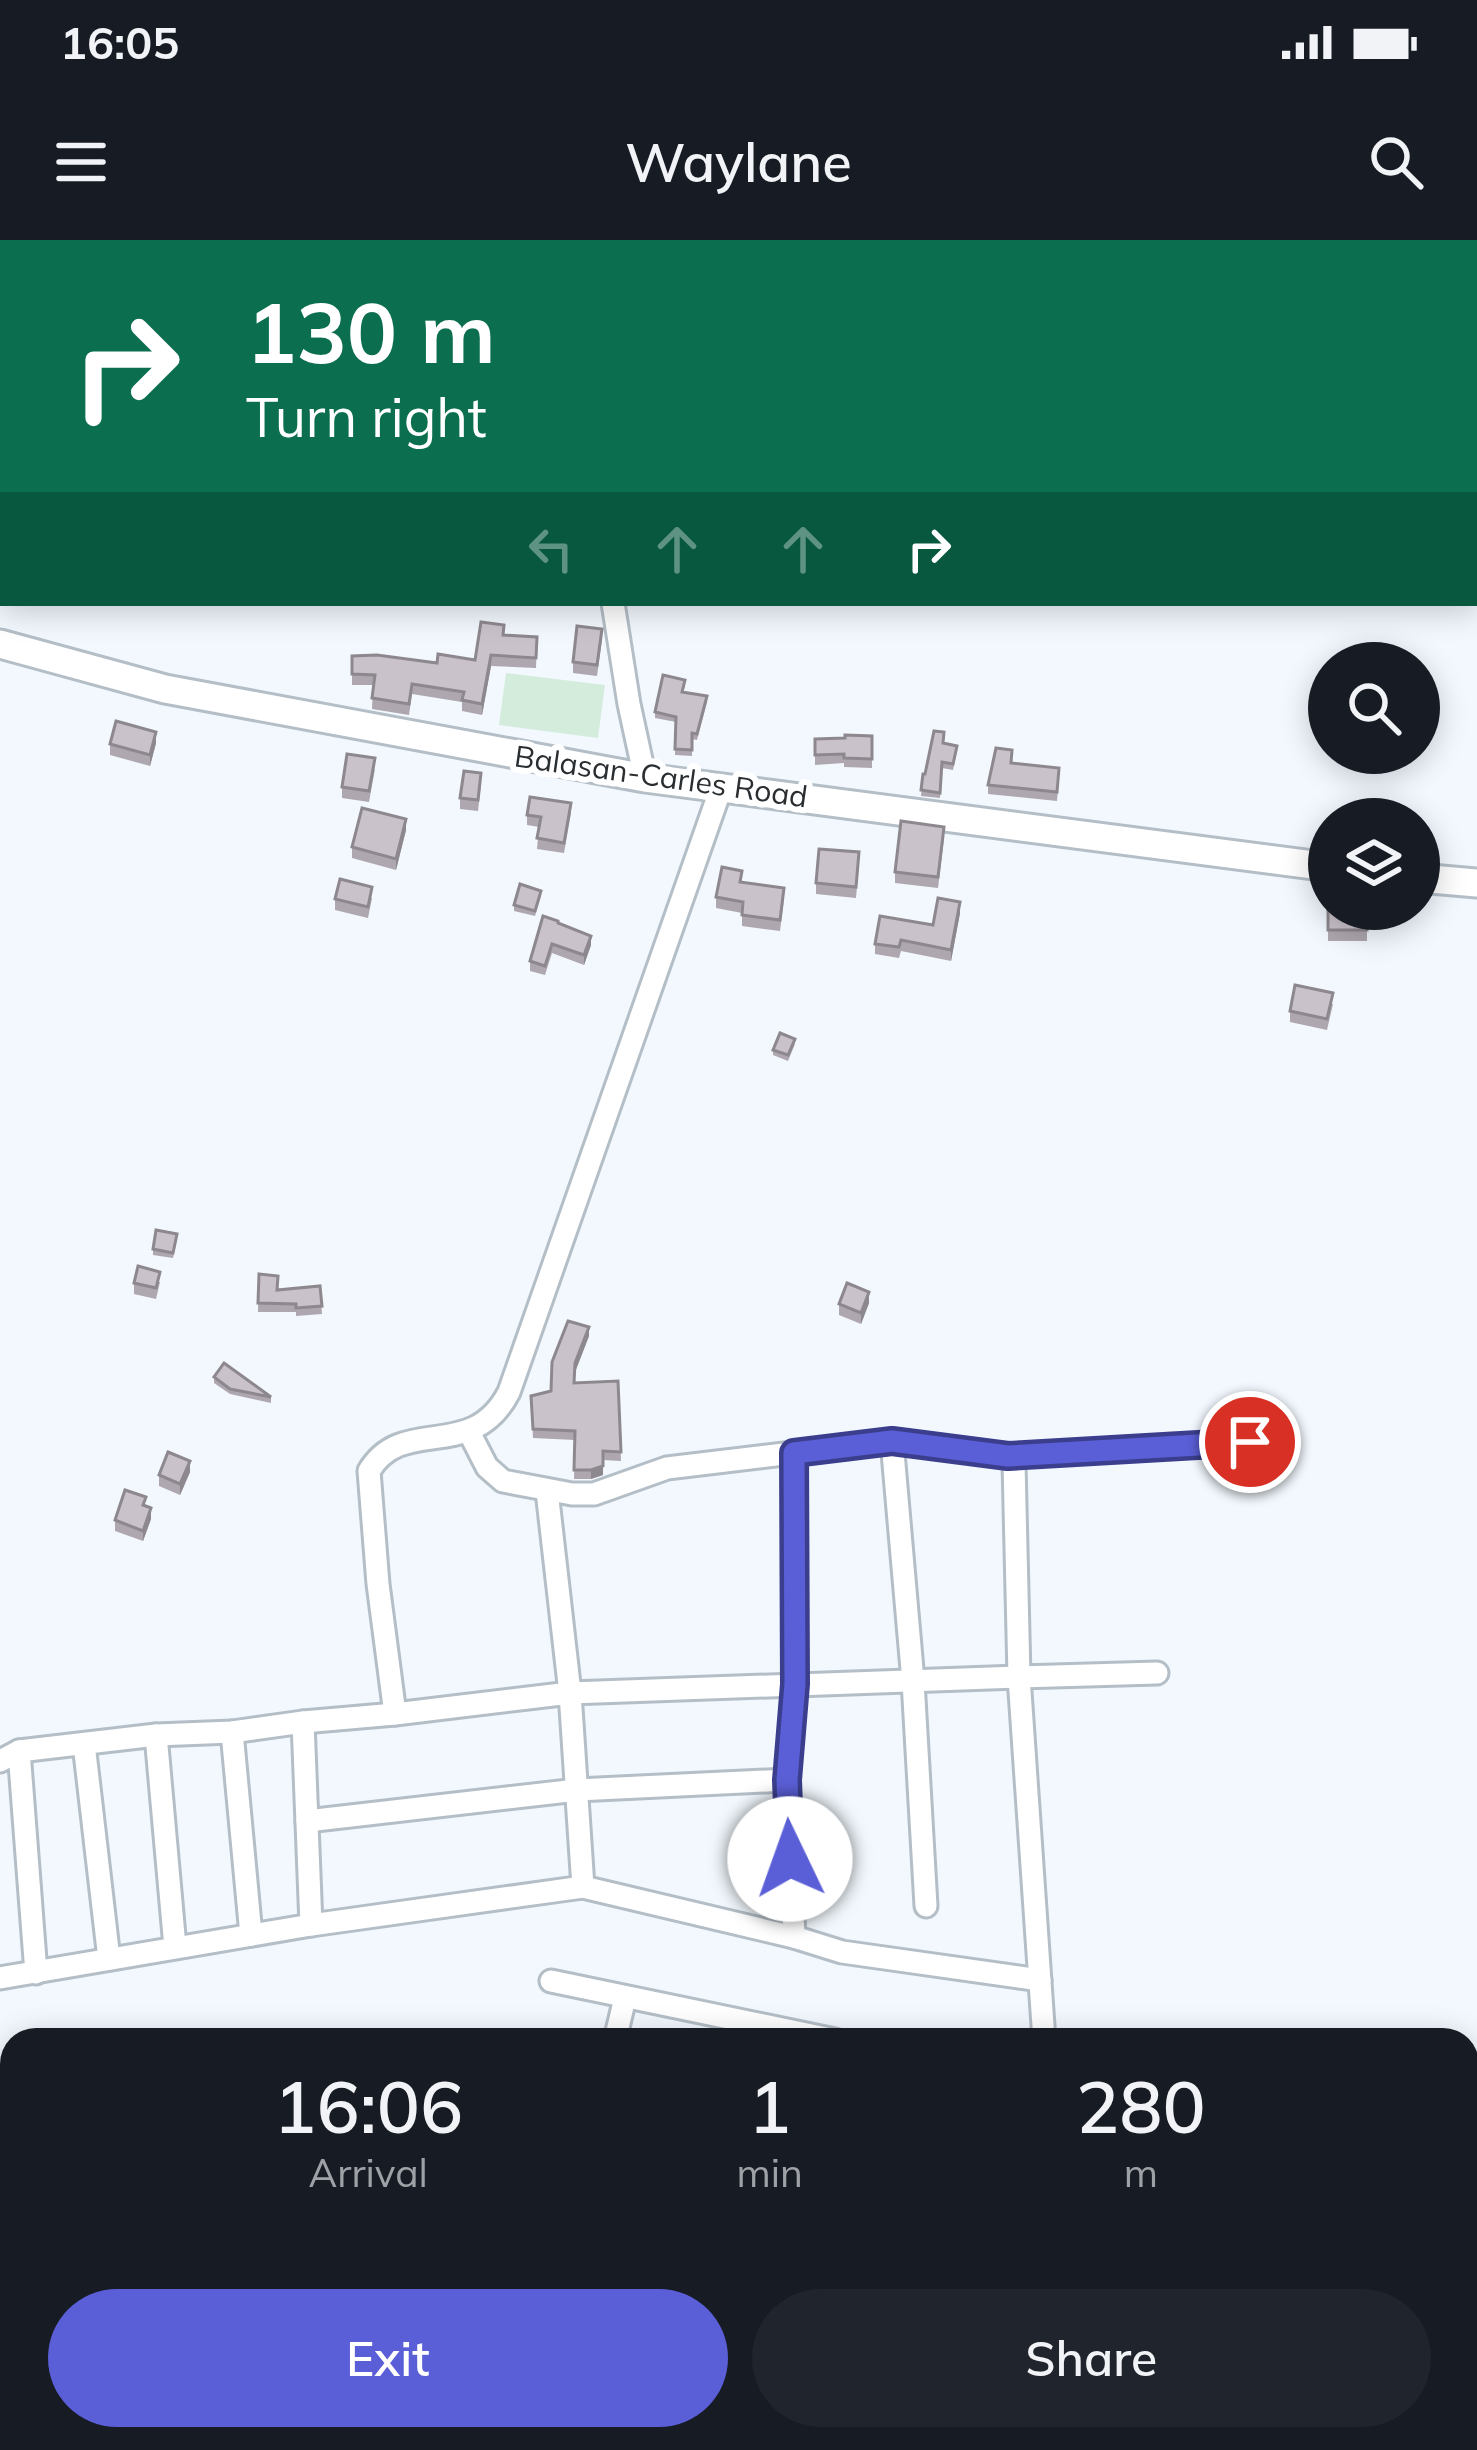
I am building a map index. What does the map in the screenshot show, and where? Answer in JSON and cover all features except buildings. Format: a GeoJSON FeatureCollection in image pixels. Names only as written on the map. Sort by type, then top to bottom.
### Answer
{"type":"FeatureCollection","features":[{"type":"Feature","properties":{"kind":"main road","name":"Balasan-Carles Road"},"geometry":{"type":"LineString","coordinates":[[0,644],[165,689],[645,778],[1308,864]]}},
{"type":"Feature","properties":{"kind":"main road"},"geometry":{"type":"LineString","coordinates":[[1440,880],[1477,884]]}},
{"type":"Feature","properties":{"kind":"street"},"geometry":{"type":"LineString","coordinates":[[613,606],[645,778]]}},
{"type":"Feature","properties":{"kind":"street"},"geometry":{"type":"LineString","coordinates":[[395,1714],[369,1471],[392,1446],[469,1432],[498,1413],[721,788]]}},
{"type":"Feature","properties":{"kind":"street"},"geometry":{"type":"LineString","coordinates":[[469,1432],[487,1467],[503,1481],[547,1491],[594,1494],[667,1468],[892,1441],[1008,1456],[1250,1442]]}},
{"type":"Feature","properties":{"kind":"street"},"geometry":{"type":"LineString","coordinates":[[892,1441],[926,1906]]}},
{"type":"Feature","properties":{"kind":"street"},"geometry":{"type":"LineString","coordinates":[[794,1453],[795,1684],[787,1780],[794,1937]]}},
{"type":"Feature","properties":{"kind":"street"},"geometry":{"type":"LineString","coordinates":[[1008,1456],[1013,1463],[1019,1677],[1043,2028]]}},
{"type":"Feature","properties":{"kind":"street"},"geometry":{"type":"LineString","coordinates":[[547,1491],[570,1693],[584,1887]]}},
{"type":"Feature","properties":{"kind":"street"},"geometry":{"type":"LineString","coordinates":[[36,1972],[9,1756],[156,1735],[232,1732],[570,1693],[1157,1673]]}},
{"type":"Feature","properties":{"kind":"street"},"geometry":{"type":"LineString","coordinates":[[303,1722],[311,1924]]}},
{"type":"Feature","properties":{"kind":"street"},"geometry":{"type":"LineString","coordinates":[[232,1732],[250,1936]]}},
{"type":"Feature","properties":{"kind":"street"},"geometry":{"type":"LineString","coordinates":[[156,1735],[176,1947]]}},
{"type":"Feature","properties":{"kind":"street"},"geometry":{"type":"LineString","coordinates":[[84,1744],[109,1959]]}},
{"type":"Feature","properties":{"kind":"street"},"geometry":{"type":"LineString","coordinates":[[307,1821],[577,1790],[787,1780]]}},
{"type":"Feature","properties":{"kind":"street"},"geometry":{"type":"LineString","coordinates":[[0,1978],[311,1924],[584,1887],[842,1952],[1040,1980]]}},
{"type":"Feature","properties":{"kind":"street"},"geometry":{"type":"LineString","coordinates":[[551,1981],[761,2028]]}},
{"type":"Feature","properties":{"kind":"street"},"geometry":{"type":"LineString","coordinates":[[618,2028],[626,1997]]}},
{"type":"Feature","properties":{"kind":"green space"},"geometry":{"type":"Polygon","coordinates":[[[506,673],[605,685],[598,738],[499,725],[506,673]]]}},
{"type":"Feature","properties":{"kind":"route"},"geometry":{"type":"LineString","coordinates":[[790,1859],[787,1780],[795,1684],[794,1453],[892,1441],[1008,1456],[1250,1442]]}}]}
